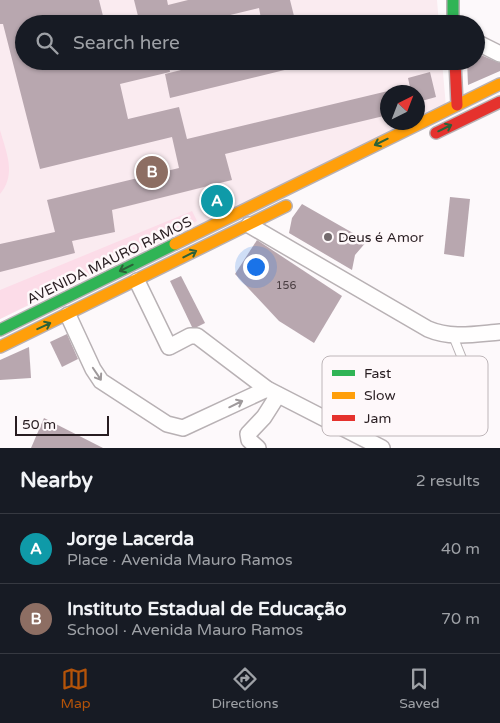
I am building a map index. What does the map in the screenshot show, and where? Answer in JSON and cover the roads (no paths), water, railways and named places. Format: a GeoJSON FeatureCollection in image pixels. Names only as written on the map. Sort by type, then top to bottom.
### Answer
{"type":"FeatureCollection","features":[{"type":"Feature","properties":{"kind":"main road"},"geometry":{"type":"LineString","coordinates":[[453,0],[453,15]]}},
{"type":"Feature","properties":{"kind":"main road"},"geometry":{"type":"LineString","coordinates":[[455,70],[457,105],[463,120]]}},
{"type":"Feature","properties":{"kind":"main road","name":"AVENIDA MAURO RAMOS"},"geometry":{"type":"LineString","coordinates":[[0,330],[500,84]]}},
{"type":"Feature","properties":{"kind":"main road"},"geometry":{"type":"LineString","coordinates":[[428,137],[500,102]]}},
{"type":"Feature","properties":{"kind":"main road"},"geometry":{"type":"LineString","coordinates":[[0,347],[297,201]]}},
{"type":"Feature","properties":{"kind":"street"},"geometry":{"type":"LineString","coordinates":[[485,46],[500,54]]}},
{"type":"Feature","properties":{"kind":"street"},"geometry":{"type":"LineString","coordinates":[[249,224],[428,329],[440,334],[453,336],[500,332]]}},
{"type":"Feature","properties":{"kind":"street"},"geometry":{"type":"LineString","coordinates":[[137,281],[169,346],[188,336],[197,336],[272,392],[322,417]]}},
{"type":"Feature","properties":{"kind":"street"},"geometry":{"type":"LineString","coordinates":[[68,315],[93,369],[101,381],[176,427],[191,426],[272,392]]}},
{"type":"Feature","properties":{"kind":"street"},"geometry":{"type":"LineString","coordinates":[[258,448],[249,440],[248,434],[264,417],[272,392]]}},
{"type":"Feature","properties":{"kind":"street"},"geometry":{"type":"LineString","coordinates":[[358,436],[382,448]]}},
{"type":"Feature","properties":{"kind":"lane"},"geometry":{"type":"LineString","coordinates":[[453,336],[461,356]]}},
{"type":"Feature","properties":{"kind":"place","name":"Instituto Estadual de Educação"},"geometry":{"type":"Point","coordinates":[152,172]}},
{"type":"Feature","properties":{"kind":"place","name":"Jorge Lacerda"},"geometry":{"type":"Point","coordinates":[217,201]}},
{"type":"Feature","properties":{"kind":"place","name":"Deus é Amor"},"geometry":{"type":"Point","coordinates":[328,237]}}]}
